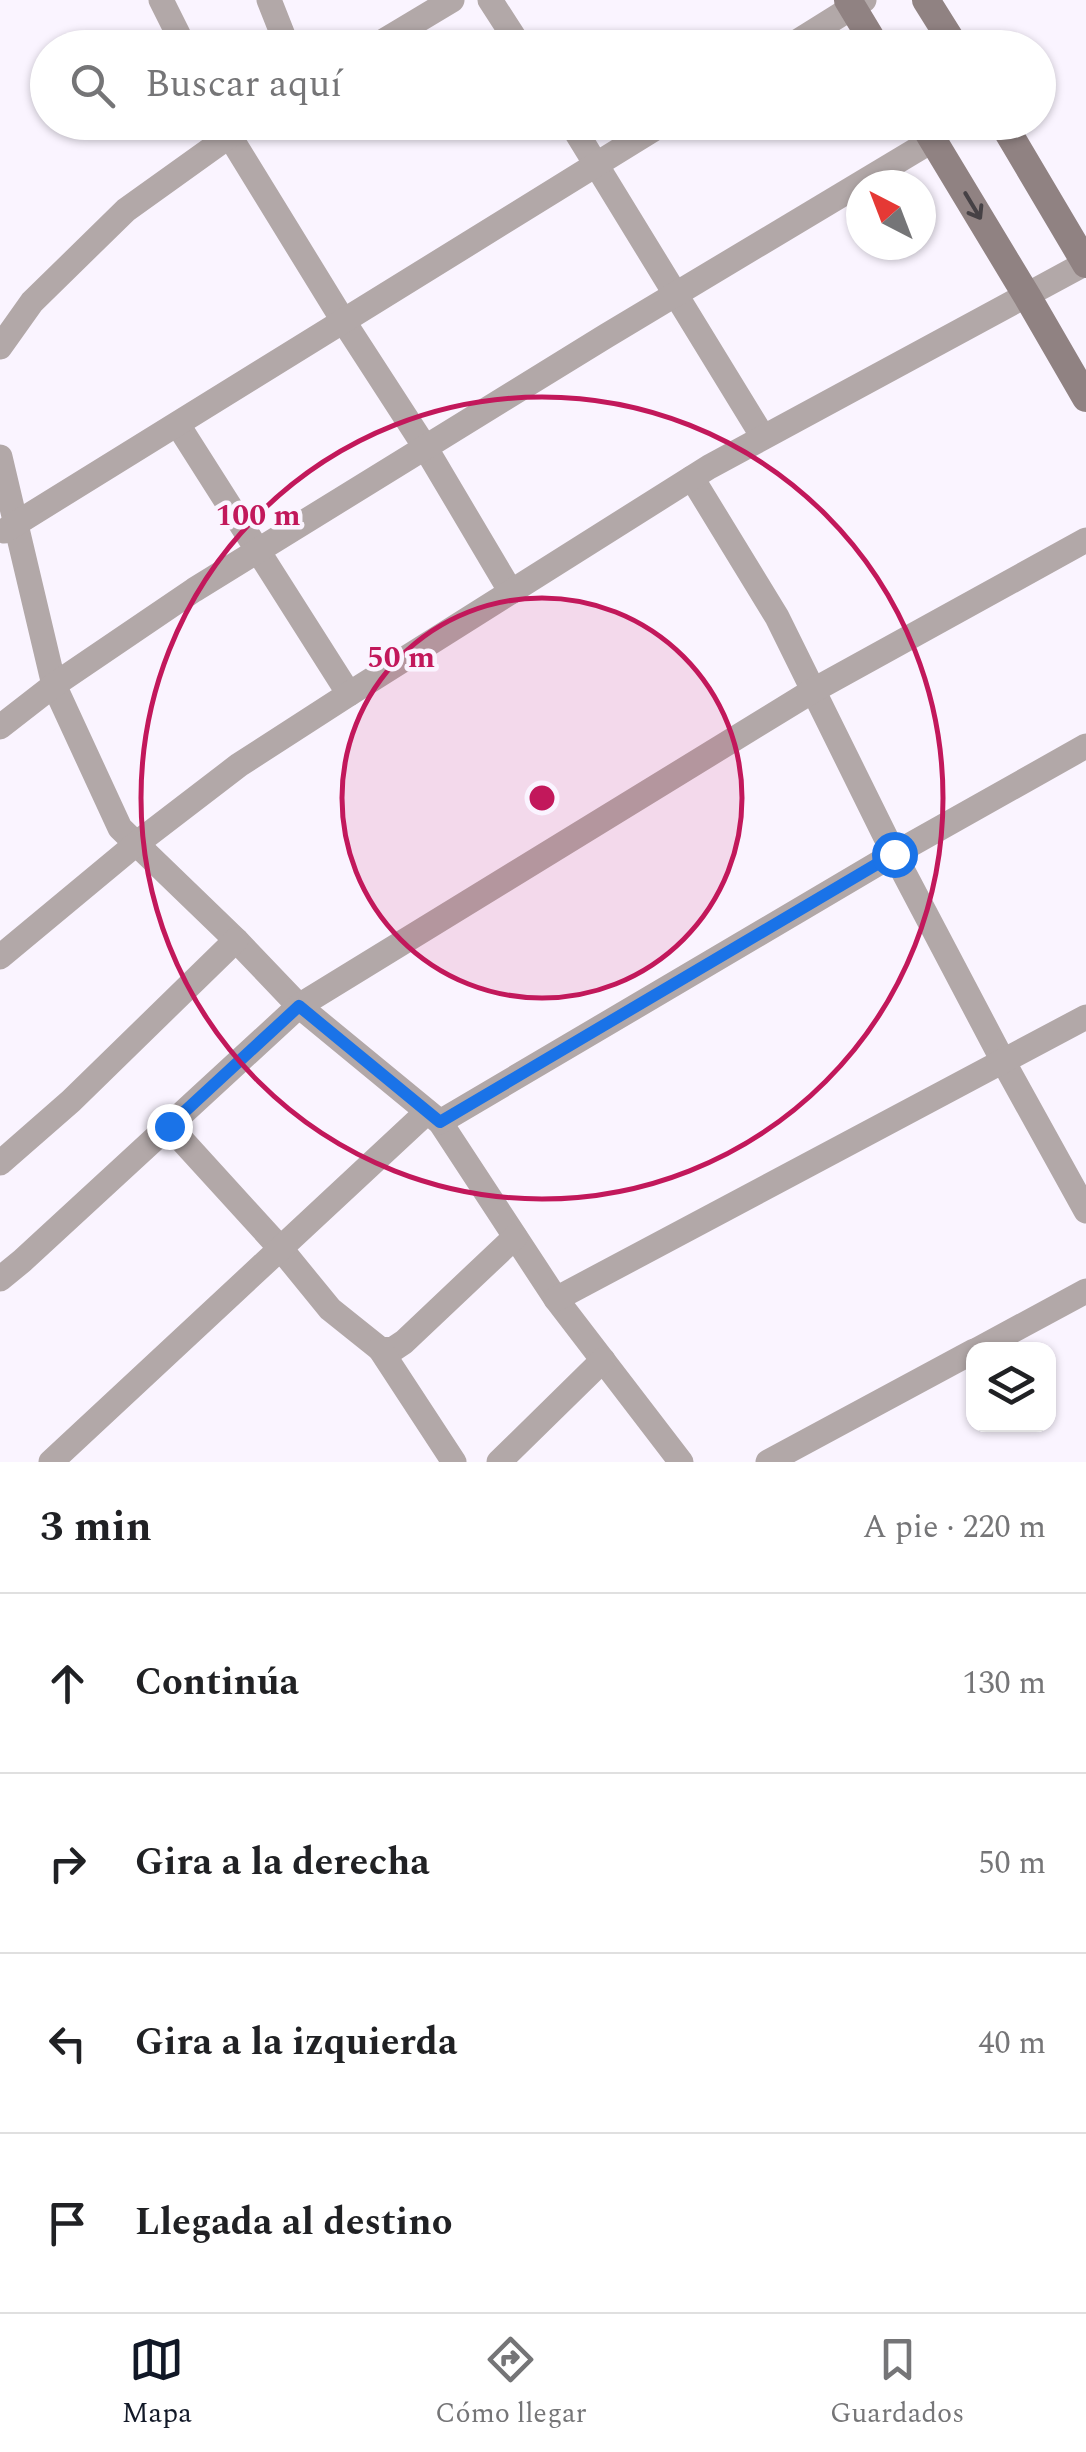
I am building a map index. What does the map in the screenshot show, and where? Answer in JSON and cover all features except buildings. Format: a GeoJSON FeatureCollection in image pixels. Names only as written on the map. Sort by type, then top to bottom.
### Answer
{"type":"FeatureCollection","features":[{"type":"Feature","properties":{"kind":"main road"},"geometry":{"type":"LineString","coordinates":[[926,0],[945,30]]}},
{"type":"Feature","properties":{"kind":"main road"},"geometry":{"type":"LineString","coordinates":[[855,2],[868,30]]}},
{"type":"Feature","properties":{"kind":"main road"},"geometry":{"type":"LineString","coordinates":[[933,140],[1086,398]]}},
{"type":"Feature","properties":{"kind":"main road"},"geometry":{"type":"LineString","coordinates":[[1013,140],[1086,264]]}},
{"type":"Feature","properties":{"kind":"street"},"geometry":{"type":"LineString","coordinates":[[161,0],[175,30]]}},
{"type":"Feature","properties":{"kind":"street"},"geometry":{"type":"LineString","coordinates":[[268,0],[280,30]]}},
{"type":"Feature","properties":{"kind":"street"},"geometry":{"type":"LineString","coordinates":[[402,30],[452,0]]}},
{"type":"Feature","properties":{"kind":"street"},"geometry":{"type":"LineString","coordinates":[[490,0],[509,30]]}},
{"type":"Feature","properties":{"kind":"street"},"geometry":{"type":"LineString","coordinates":[[814,30],[855,2]]}},
{"type":"Feature","properties":{"kind":"street"},"geometry":{"type":"LineString","coordinates":[[0,346],[32,302],[126,210],[216,140]]}},
{"type":"Feature","properties":{"kind":"street"},"geometry":{"type":"LineString","coordinates":[[240,140],[344,322],[425,446],[510,592]]}},
{"type":"Feature","properties":{"kind":"street"},"geometry":{"type":"LineString","coordinates":[[582,140],[764,438]]}},
{"type":"Feature","properties":{"kind":"street"},"geometry":{"type":"LineString","coordinates":[[8,530],[637,140]]}},
{"type":"Feature","properties":{"kind":"street"},"geometry":{"type":"LineString","coordinates":[[0,727],[54,685],[194,590],[677,294],[914,140]]}},
{"type":"Feature","properties":{"kind":"street"},"geometry":{"type":"LineString","coordinates":[[0,957],[239,765],[349,694],[692,478],[1086,264]]}},
{"type":"Feature","properties":{"kind":"street"},"geometry":{"type":"LineString","coordinates":[[178,425],[349,694]]}},
{"type":"Feature","properties":{"kind":"street"},"geometry":{"type":"LineString","coordinates":[[2,472],[8,530],[54,685],[120,828],[299,1006],[434,1117],[556,1299],[681,1462]]}},
{"type":"Feature","properties":{"kind":"street"},"geometry":{"type":"LineString","coordinates":[[692,478],[777,617],[894,854],[1086,1211]]}},
{"type":"Feature","properties":{"kind":"street"},"geometry":{"type":"LineString","coordinates":[[0,1279],[299,1006],[814,690],[1086,540]]}},
{"type":"Feature","properties":{"kind":"street"},"geometry":{"type":"LineString","coordinates":[[50,1462],[280,1248],[434,1117],[1086,746]]}},
{"type":"Feature","properties":{"kind":"street"},"geometry":{"type":"LineString","coordinates":[[0,1163],[71,1101],[236,940]]}},
{"type":"Feature","properties":{"kind":"street"},"geometry":{"type":"LineString","coordinates":[[556,1299],[1086,1018]]}},
{"type":"Feature","properties":{"kind":"street"},"geometry":{"type":"LineString","coordinates":[[169,1126],[330,1309],[380,1349],[454,1462]]}},
{"type":"Feature","properties":{"kind":"street"},"geometry":{"type":"LineString","coordinates":[[380,1349],[392,1350],[404,1342],[515,1237]]}},
{"type":"Feature","properties":{"kind":"street"},"geometry":{"type":"LineString","coordinates":[[990,1342],[1086,1291]]}},
{"type":"Feature","properties":{"kind":"street"},"geometry":{"type":"LineString","coordinates":[[768,1462],[966,1355]]}},
{"type":"Feature","properties":{"kind":"street"},"geometry":{"type":"LineString","coordinates":[[499,1462],[603,1360]]}},
{"type":"Feature","properties":{"kind":"route"},"geometry":{"type":"LineString","coordinates":[[169,1126],[299,1006],[440,1122],[894,854]]}}]}
